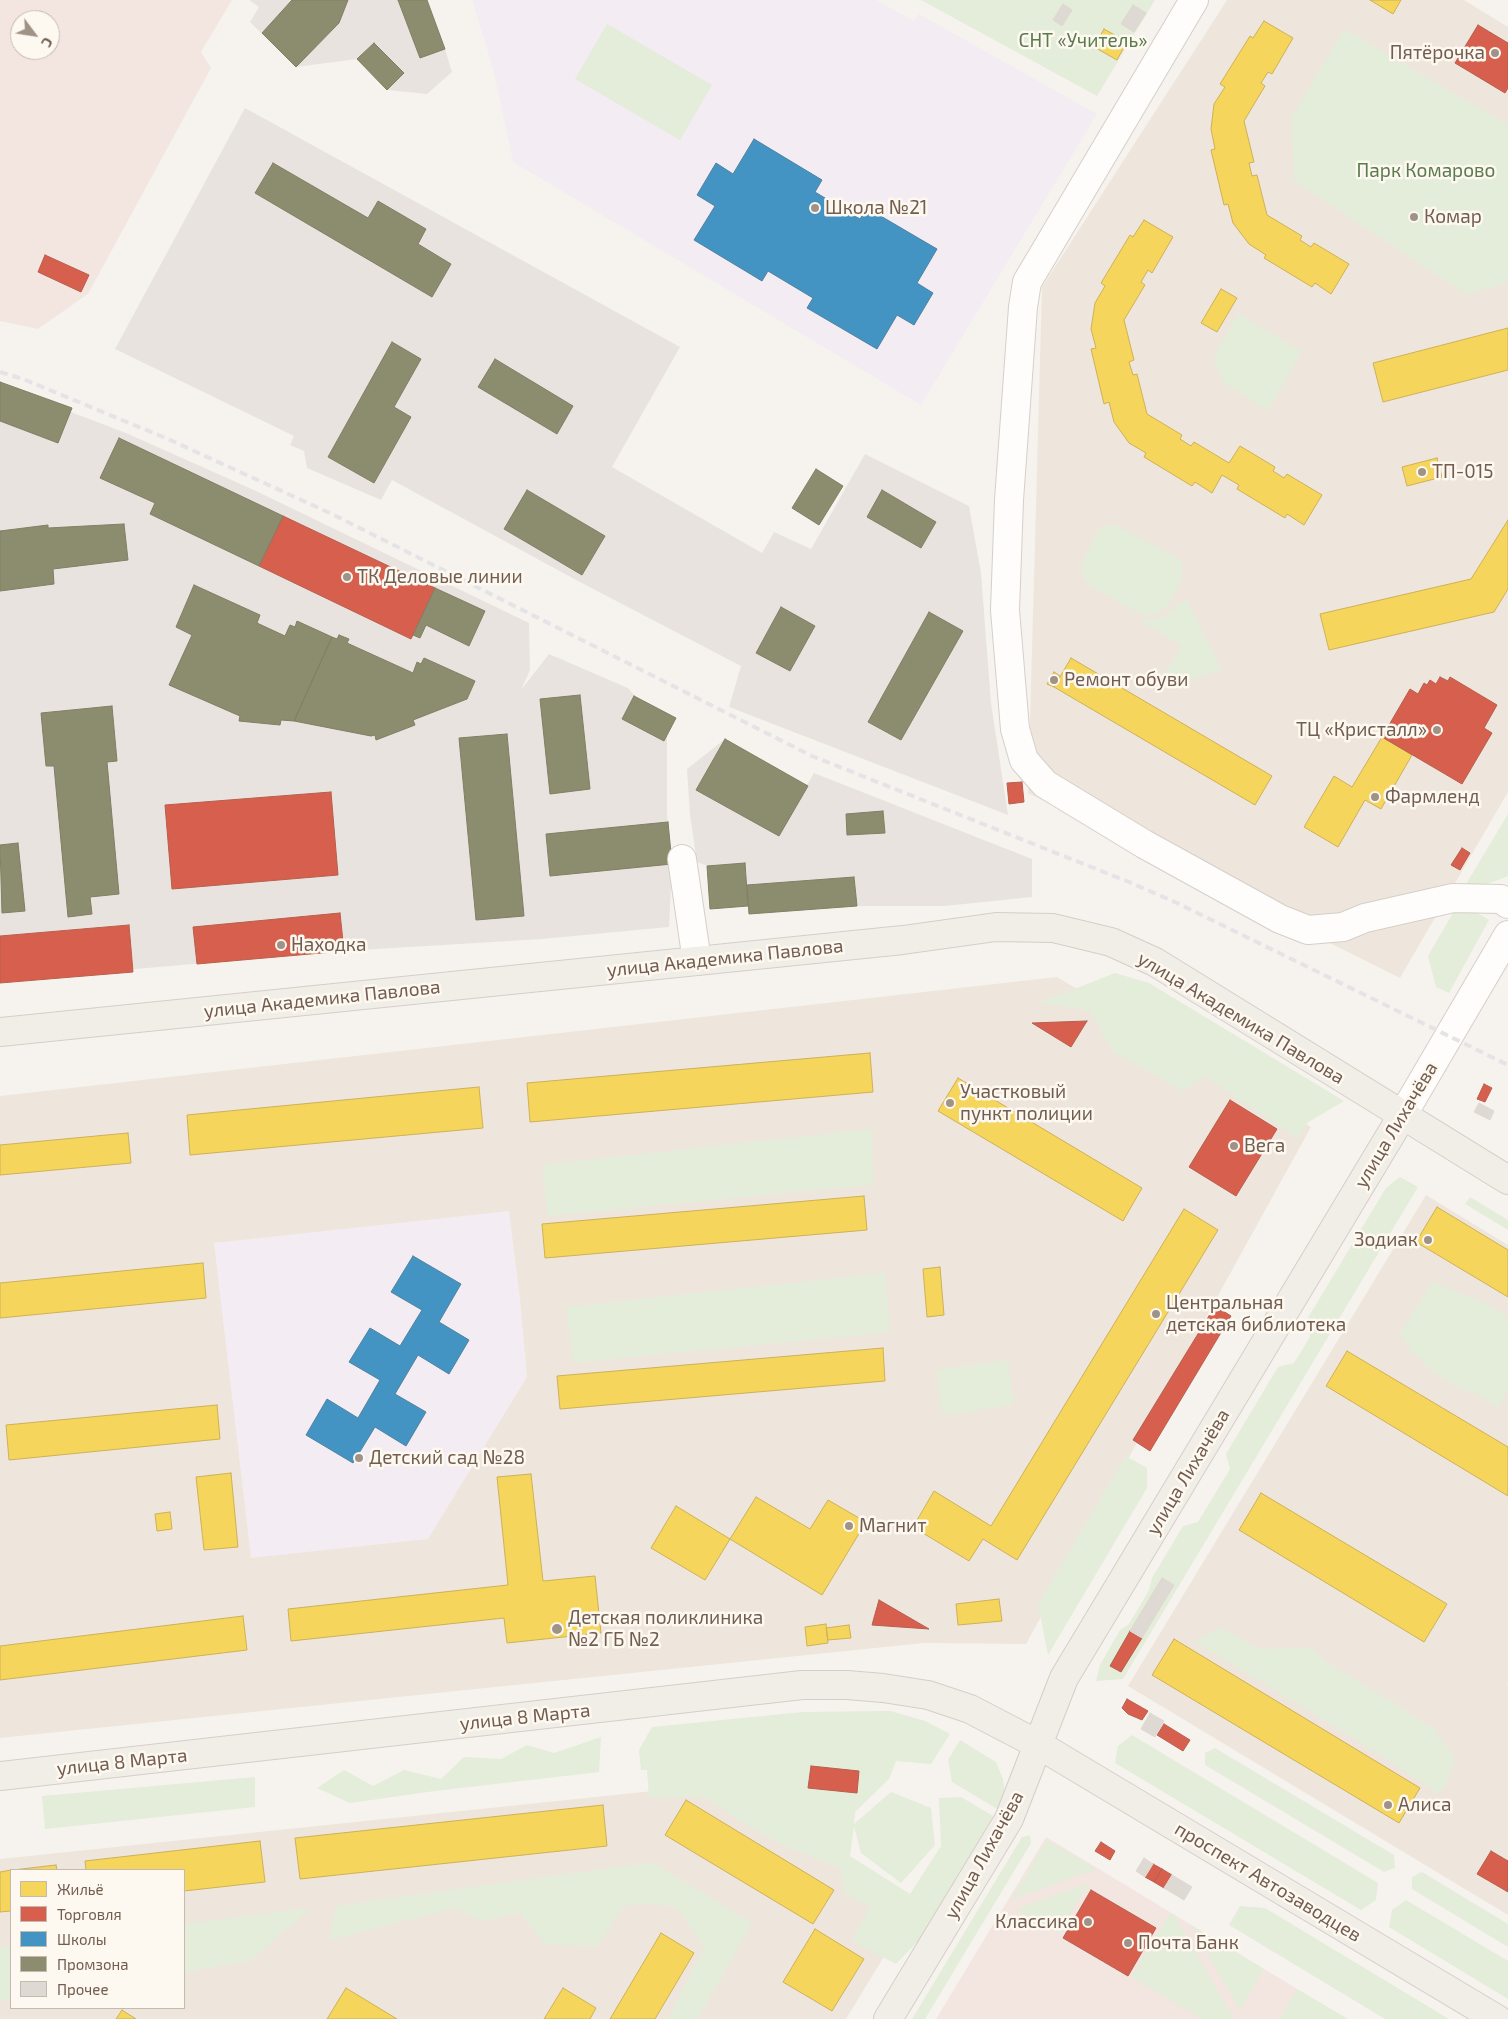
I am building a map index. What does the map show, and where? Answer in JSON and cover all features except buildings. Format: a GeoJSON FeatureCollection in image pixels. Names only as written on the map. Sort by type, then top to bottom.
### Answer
{"type":"FeatureCollection","features":[{"type":"Feature","properties":{"kind":"main road","name":"улица Академика Павлова"},"geometry":{"type":"LineString","coordinates":[[0,1032],[903,940],[996,927],[1053,928],[1112,942],[1155,962],[1508,1180]]}},
{"type":"Feature","properties":{"kind":"main road","name":"улица Лихачёва"},"geometry":{"type":"LineString","coordinates":[[888,2019],[1009,1819],[1064,1678],[1402,1116]]}},
{"type":"Feature","properties":{"kind":"main road","name":"улица 8 Марта"},"geometry":{"type":"LineString","coordinates":[[0,1776],[802,1685],[847,1685],[928,1695],[970,1709],[1039,1745]]}},
{"type":"Feature","properties":{"kind":"main road","name":"проспект Автозаводцев"},"geometry":{"type":"LineString","coordinates":[[1039,1745],[1497,2019]]}},
{"type":"Feature","properties":{"kind":"street"},"geometry":{"type":"LineString","coordinates":[[1194,0],[1027,282],[1023,307],[1009,500],[1005,610],[1015,729],[1024,760],[1045,784],[1136,839],[1280,919],[1308,930],[1343,927],[1366,918],[1453,898],[1501,900],[1508,904]]}},
{"type":"Feature","properties":{"kind":"street"},"geometry":{"type":"LineString","coordinates":[[682,859],[697,961]]}},
{"type":"Feature","properties":{"kind":"street","name":"улица Лихачёва"},"geometry":{"type":"LineString","coordinates":[[1402,1116],[1508,935]]}},
{"type":"Feature","properties":{"kind":"shaded area"},"geometry":{"type":"Polygon","coordinates":[[[0,0],[232,0],[201,52],[211,68],[88,294],[38,329],[0,321],[0,0]]]}},
{"type":"Feature","properties":{"kind":"shaded area"},"geometry":{"type":"Polygon","coordinates":[[[249,0],[427,0],[452,72],[427,94],[387,90],[357,59],[296,67],[250,22],[259,7],[249,0]]]}},
{"type":"Feature","properties":{"kind":"shaded area","name":"Школа №21"},"geometry":{"type":"Polygon","coordinates":[[[472,0],[876,0],[914,21],[919,14],[1097,114],[921,405],[513,162],[494,72],[472,0]]]}},
{"type":"Feature","properties":{"kind":"shaded area"},"geometry":{"type":"Polygon","coordinates":[[[1227,0],[1464,0],[1508,27],[1508,792],[1400,978],[1028,793],[1042,287],[1227,0]]]}},
{"type":"Feature","properties":{"kind":"shaded area"},"geometry":{"type":"Polygon","coordinates":[[[245,108],[680,347],[612,467],[762,553],[774,532],[811,549],[865,454],[969,506],[981,573],[991,703],[1008,815],[729,707],[741,666],[578,581],[392,480],[381,500],[307,468],[304,451],[290,445],[294,436],[115,349],[245,108]]]}},
{"type":"Feature","properties":{"kind":"shaded area"},"geometry":{"type":"Polygon","coordinates":[[[0,385],[126,433],[254,490],[529,623],[530,670],[521,690],[549,654],[628,688],[635,696],[676,718],[667,735],[667,815],[672,864],[669,927],[542,939],[344,951],[124,970],[121,925],[0,936],[0,385]]]}},
{"type":"Feature","properties":{"kind":"shaded area"},"geometry":{"type":"Polygon","coordinates":[[[725,739],[807,785],[814,773],[1032,859],[1032,897],[945,906],[857,906],[749,914],[748,906],[710,909],[707,866],[697,862],[690,815],[687,769],[725,739]]]}},
{"type":"Feature","properties":{"kind":"shaded area"},"geometry":{"type":"Polygon","coordinates":[[[1057,977],[1311,1127],[1026,1644],[924,1643],[0,1738],[0,1096],[1057,977]]]}},
{"type":"Feature","properties":{"kind":"shaded area"},"geometry":{"type":"Polygon","coordinates":[[[1426,1195],[1508,1245],[1508,1915],[1128,1686],[1426,1195]]]}},
{"type":"Feature","properties":{"kind":"shaded area","name":"Детский сад №28"},"geometry":{"type":"Polygon","coordinates":[[[509,1211],[527,1377],[428,1539],[251,1558],[214,1243],[509,1211]]]}},
{"type":"Feature","properties":{"kind":"shaded area"},"geometry":{"type":"Polygon","coordinates":[[[701,1786],[913,1909],[846,2019],[0,2019],[0,1859],[701,1786]]]}},
{"type":"Feature","properties":{"kind":"shaded area"},"geometry":{"type":"Polygon","coordinates":[[[1046,1837],[1347,2019],[936,2019],[1046,1837]]]}},
{"type":"Feature","properties":{"kind":"green space","name":"СНТ «Учитель»"},"geometry":{"type":"Polygon","coordinates":[[[921,0],[1155,0],[1097,96],[921,0]]]}},
{"type":"Feature","properties":{"kind":"green space"},"geometry":{"type":"Polygon","coordinates":[[[607,24],[712,85],[680,140],[575,79],[607,24]]]}},
{"type":"Feature","properties":{"kind":"green space","name":"Парк Комарово"},"geometry":{"type":"Polygon","coordinates":[[[1344,29],[1508,125],[1508,283],[1466,294],[1294,181],[1292,117],[1344,29]]]}},
{"type":"Feature","properties":{"kind":"green space"},"geometry":{"type":"Polygon","coordinates":[[[1238,314],[1302,351],[1268,411],[1223,382],[1214,356],[1238,314]]]}},
{"type":"Feature","properties":{"kind":"green space"},"geometry":{"type":"Polygon","coordinates":[[[1104,525],[1117,526],[1173,555],[1182,563],[1182,578],[1169,604],[1159,613],[1144,616],[1089,585],[1082,577],[1082,564],[1096,533],[1104,525]]]}},
{"type":"Feature","properties":{"kind":"green space"},"geometry":{"type":"Polygon","coordinates":[[[1186,598],[1222,670],[1180,683],[1164,673],[1182,646],[1140,621],[1163,617],[1186,598]]]}},
{"type":"Feature","properties":{"kind":"green space"},"geometry":{"type":"Polygon","coordinates":[[[1508,814],[1508,876],[1482,886],[1465,886],[1508,814]]]}},
{"type":"Feature","properties":{"kind":"green space"},"geometry":{"type":"Polygon","coordinates":[[[1471,909],[1489,920],[1449,993],[1436,987],[1428,956],[1454,911],[1471,909]]]}},
{"type":"Feature","properties":{"kind":"green space"},"geometry":{"type":"Polygon","coordinates":[[[1115,973],[1149,983],[1344,1101],[1307,1123],[1298,1139],[1205,1076],[1183,1091],[1113,1051],[1090,1011],[1039,1003],[1115,973]]]}},
{"type":"Feature","properties":{"kind":"green space"},"geometry":{"type":"Polygon","coordinates":[[[872,1129],[873,1185],[548,1216],[542,1165],[872,1129]]]}},
{"type":"Feature","properties":{"kind":"green space"},"geometry":{"type":"Polygon","coordinates":[[[1400,1177],[1418,1187],[1123,1679],[1096,1681],[1100,1665],[1120,1630],[1128,1625],[1135,1614],[1149,1590],[1152,1578],[1183,1526],[1198,1522],[1230,1469],[1226,1454],[1278,1367],[1294,1363],[1310,1337],[1306,1321],[1386,1188],[1400,1177]]]}},
{"type":"Feature","properties":{"kind":"green space"},"geometry":{"type":"Polygon","coordinates":[[[1470,1197],[1508,1220],[1508,1230],[1465,1204],[1470,1197]]]}},
{"type":"Feature","properties":{"kind":"green space"},"geometry":{"type":"Polygon","coordinates":[[[885,1273],[890,1332],[574,1363],[566,1307],[885,1273]]]}},
{"type":"Feature","properties":{"kind":"green space"},"geometry":{"type":"Polygon","coordinates":[[[1433,1282],[1485,1303],[1508,1317],[1508,1390],[1498,1407],[1470,1390],[1468,1393],[1430,1370],[1420,1358],[1409,1352],[1411,1348],[1399,1334],[1433,1282]]]}},
{"type":"Feature","properties":{"kind":"green space"},"geometry":{"type":"Polygon","coordinates":[[[1008,1360],[1014,1405],[943,1415],[936,1370],[1008,1360]]]}},
{"type":"Feature","properties":{"kind":"green space"},"geometry":{"type":"Polygon","coordinates":[[[1126,1456],[1147,1468],[1147,1488],[1048,1655],[1038,1604],[1126,1456]]]}},
{"type":"Feature","properties":{"kind":"green space"},"geometry":{"type":"Polygon","coordinates":[[[1219,1627],[1259,1649],[1312,1648],[1325,1661],[1435,1730],[1455,1758],[1446,1785],[1438,1793],[1371,1749],[1195,1642],[1219,1627]]]}},
{"type":"Feature","properties":{"kind":"green space"},"geometry":{"type":"Polygon","coordinates":[[[890,1711],[925,1721],[950,1734],[931,1764],[896,1761],[889,1779],[855,1812],[854,1824],[891,1792],[931,1808],[935,1845],[901,1883],[861,1853],[854,1826],[850,1856],[910,1894],[941,1846],[939,1798],[961,1797],[993,1816],[920,1939],[896,1964],[852,1941],[870,1907],[844,1892],[840,1868],[787,1847],[745,1824],[705,1797],[649,1798],[647,1770],[641,1770],[639,1750],[652,1727],[803,1712],[890,1711]]]}},
{"type":"Feature","properties":{"kind":"green space"},"geometry":{"type":"Polygon","coordinates":[[[1132,1735],[1378,1883],[1376,1900],[1361,1910],[1115,1763],[1118,1746],[1132,1735]]]}},
{"type":"Feature","properties":{"kind":"green space"},"geometry":{"type":"Polygon","coordinates":[[[601,1737],[599,1772],[350,1803],[317,1788],[344,1770],[373,1786],[404,1770],[441,1779],[464,1757],[501,1759],[527,1745],[554,1753],[601,1737]]]}},
{"type":"Feature","properties":{"kind":"green space"},"geometry":{"type":"Polygon","coordinates":[[[960,1740],[996,1762],[1003,1779],[1006,1799],[999,1810],[952,1782],[948,1760],[960,1740]]]}},
{"type":"Feature","properties":{"kind":"green space"},"geometry":{"type":"Polygon","coordinates":[[[1215,1748],[1394,1855],[1395,1868],[1384,1872],[1205,1765],[1205,1753],[1215,1748]]]}},
{"type":"Feature","properties":{"kind":"green space"},"geometry":{"type":"Polygon","coordinates":[[[255,1777],[255,1807],[45,1829],[42,1796],[255,1777]]]}},
{"type":"Feature","properties":{"kind":"green space"},"geometry":{"type":"Polygon","coordinates":[[[1030,1835],[1031,1843],[925,2019],[912,2019],[1022,1837],[1030,1835]]]}},
{"type":"Feature","properties":{"kind":"green space"},"geometry":{"type":"Polygon","coordinates":[[[1047,1840],[1096,1869],[1011,1900],[1047,1840]]]}},
{"type":"Feature","properties":{"kind":"green space"},"geometry":{"type":"Polygon","coordinates":[[[654,1863],[752,1923],[698,2019],[668,2019],[704,1947],[676,1907],[644,1903],[624,1906],[597,1947],[545,1944],[519,1913],[481,1921],[455,1908],[329,1940],[336,1906],[654,1863]]]}},
{"type":"Feature","properties":{"kind":"green space"},"geometry":{"type":"Polygon","coordinates":[[[1422,1872],[1508,1924],[1508,1947],[1412,1889],[1412,1877],[1422,1872]]]}},
{"type":"Feature","properties":{"kind":"green space"},"geometry":{"type":"Polygon","coordinates":[[[1089,1883],[1058,1934],[1016,1909],[1089,1883]]]}},
{"type":"Feature","properties":{"kind":"green space"},"geometry":{"type":"Polygon","coordinates":[[[1406,1900],[1508,1961],[1508,1999],[1389,1927],[1392,1910],[1406,1900]]]}},
{"type":"Feature","properties":{"kind":"green space"},"geometry":{"type":"Polygon","coordinates":[[[1240,1906],[1265,1908],[1449,2019],[1385,2019],[1229,1925],[1240,1906]]]}},
{"type":"Feature","properties":{"kind":"green space"},"geometry":{"type":"Polygon","coordinates":[[[311,1908],[250,1961],[185,1972],[185,1924],[311,1908]]]}},
{"type":"Feature","properties":{"kind":"green space"},"geometry":{"type":"Polygon","coordinates":[[[1170,1913],[1174,1915],[1234,2019],[1202,2019],[1131,1977],[1170,1913]]]}},
{"type":"Feature","properties":{"kind":"green space"},"geometry":{"type":"Polygon","coordinates":[[[1190,1925],[1264,1969],[1240,2010],[1190,1925]]]}},
{"type":"Feature","properties":{"kind":"green space"},"geometry":{"type":"Polygon","coordinates":[[[10,1946],[10,1999],[0,2001],[0,1947],[10,1946]]]}},
{"type":"Feature","properties":{"kind":"green space"},"geometry":{"type":"Polygon","coordinates":[[[1297,1989],[1348,2019],[1279,2019],[1297,1989]]]}},
{"type":"Feature","properties":{"kind":"railway"},"geometry":{"type":"LineString","coordinates":[[0,372],[23,379],[168,439],[332,514],[812,756],[1129,882],[1177,903],[1508,1065]]}},
{"type":"Feature","properties":{"kind":"place","name":"Пятёрочка"},"geometry":{"type":"Point","coordinates":[1495,53]}},
{"type":"Feature","properties":{"kind":"place","name":"Школа №21"},"geometry":{"type":"Point","coordinates":[815,208]}},
{"type":"Feature","properties":{"kind":"place","name":"Комар"},"geometry":{"type":"Point","coordinates":[1414,217]}},
{"type":"Feature","properties":{"kind":"place","name":"ТП-015"},"geometry":{"type":"Point","coordinates":[1422,472]}},
{"type":"Feature","properties":{"kind":"place","name":"ТК Деловые линии"},"geometry":{"type":"Point","coordinates":[347,577]}},
{"type":"Feature","properties":{"kind":"place","name":"Ремонт обуви"},"geometry":{"type":"Point","coordinates":[1054,680]}},
{"type":"Feature","properties":{"kind":"place","name":"ТЦ «Кристалл»"},"geometry":{"type":"Point","coordinates":[1437,730]}},
{"type":"Feature","properties":{"kind":"place","name":"Фармленд"},"geometry":{"type":"Point","coordinates":[1375,797]}},
{"type":"Feature","properties":{"kind":"place","name":"Находка"},"geometry":{"type":"Point","coordinates":[281,945]}},
{"type":"Feature","properties":{"kind":"place","name":"Участковый пункт полиции"},"geometry":{"type":"Point","coordinates":[950,1103]}},
{"type":"Feature","properties":{"kind":"place","name":"Вега"},"geometry":{"type":"Point","coordinates":[1234,1146]}},
{"type":"Feature","properties":{"kind":"place","name":"Зодиак"},"geometry":{"type":"Point","coordinates":[1428,1240]}},
{"type":"Feature","properties":{"kind":"place","name":"Центральная детская библиотека"},"geometry":{"type":"Point","coordinates":[1156,1314]}},
{"type":"Feature","properties":{"kind":"place","name":"Детский сад №28"},"geometry":{"type":"Point","coordinates":[359,1458]}},
{"type":"Feature","properties":{"kind":"place","name":"Магнит"},"geometry":{"type":"Point","coordinates":[849,1526]}},
{"type":"Feature","properties":{"kind":"place","name":"Детская поликлиника №2 ГБ №2"},"geometry":{"type":"Point","coordinates":[557,1629]}},
{"type":"Feature","properties":{"kind":"place","name":"Алиса"},"geometry":{"type":"Point","coordinates":[1388,1805]}},
{"type":"Feature","properties":{"kind":"place","name":"Классика"},"geometry":{"type":"Point","coordinates":[1088,1922]}},
{"type":"Feature","properties":{"kind":"place","name":"Почта Банк"},"geometry":{"type":"Point","coordinates":[1128,1943]}}]}
